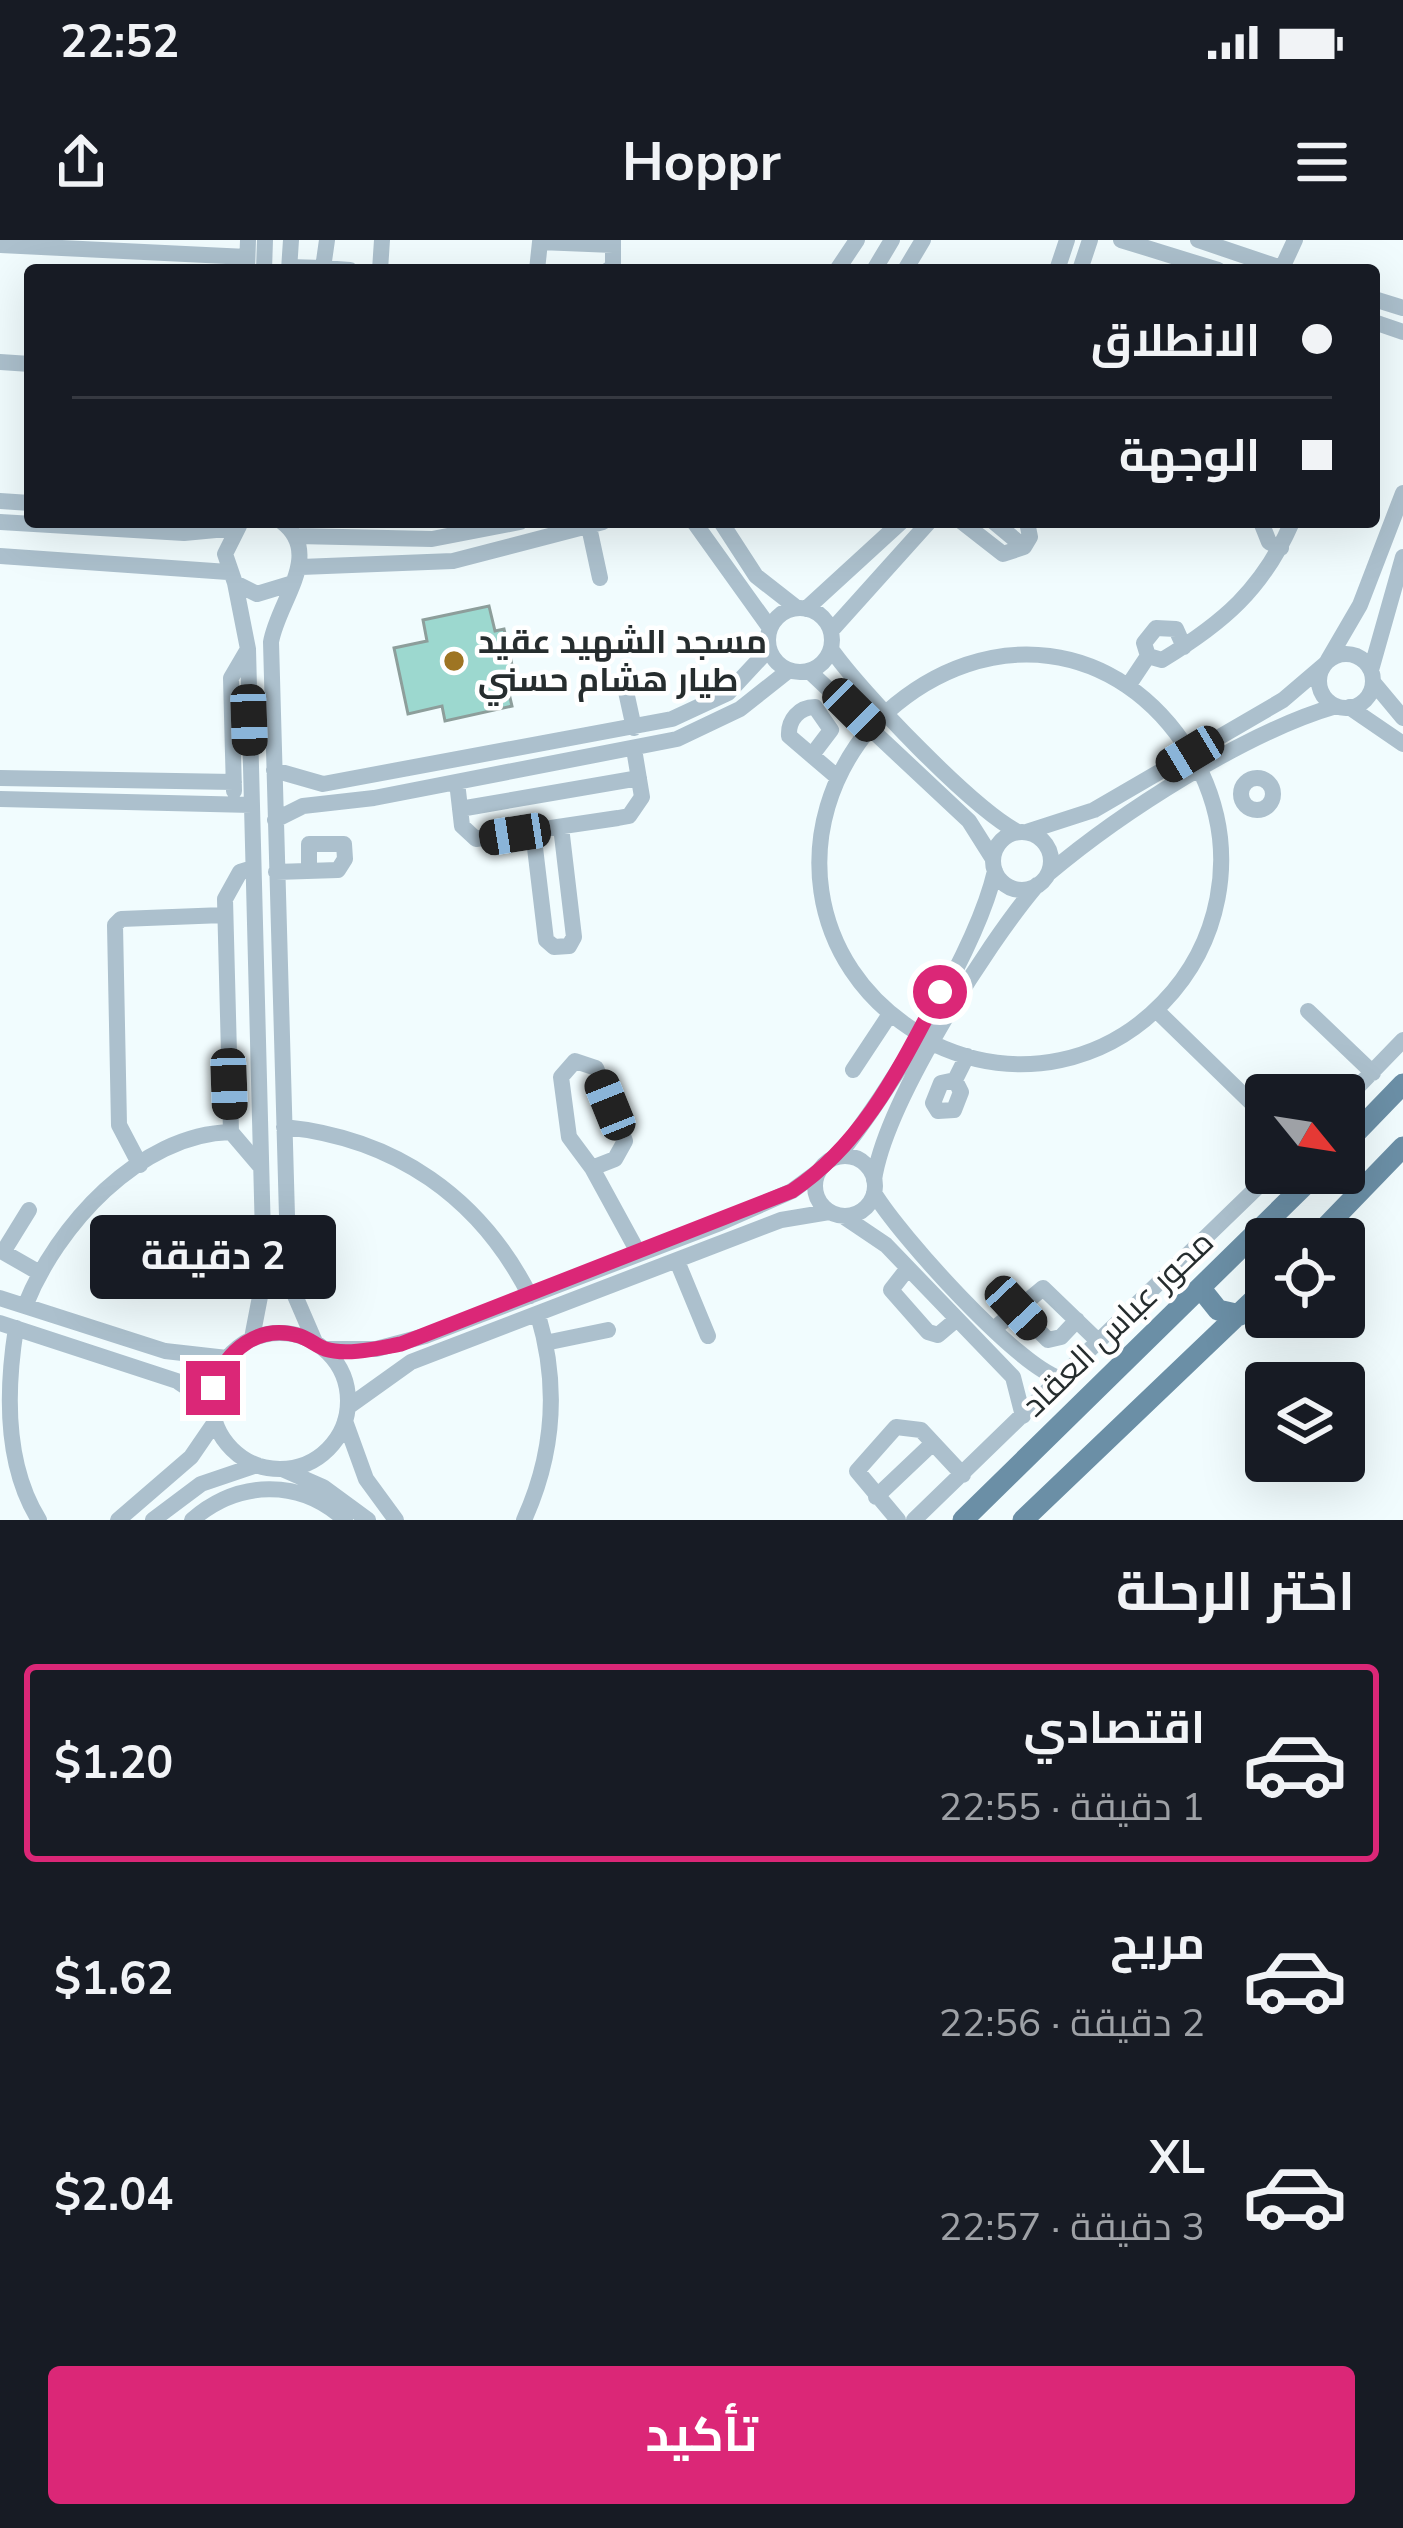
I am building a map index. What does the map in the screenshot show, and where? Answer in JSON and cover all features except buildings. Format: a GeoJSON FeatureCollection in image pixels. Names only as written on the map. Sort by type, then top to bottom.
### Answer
{"type":"FeatureCollection","features":[{"type":"Feature","properties":{"kind":"main road"},"geometry":{"type":"LineString","coordinates":[[1365,1123],[1403,1084]]}},
{"type":"Feature","properties":{"kind":"main road"},"geometry":{"type":"LineString","coordinates":[[1334,1218],[1403,1147]]}},
{"type":"Feature","properties":{"kind":"main road","name":"محور عباس العقاد"},"geometry":{"type":"LineString","coordinates":[[963,1520],[1296,1194]]}},
{"type":"Feature","properties":{"kind":"main road"},"geometry":{"type":"LineString","coordinates":[[1202,1290],[1218,1310],[1240,1315]]}},
{"type":"Feature","properties":{"kind":"main road"},"geometry":{"type":"LineString","coordinates":[[1023,1520],[1245,1310]]}},
{"type":"Feature","properties":{"kind":"main road"},"geometry":{"type":"LineString","coordinates":[[1166,1325],[1191,1324],[1202,1339],[1202,1351]]}},
{"type":"Feature","properties":{"kind":"street"},"geometry":{"type":"LineString","coordinates":[[1089,243],[1108,240]]}},
{"type":"Feature","properties":{"kind":"street"},"geometry":{"type":"LineString","coordinates":[[1121,240],[1199,264]]}},
{"type":"Feature","properties":{"kind":"street"},"geometry":{"type":"LineString","coordinates":[[1198,240],[1270,264]]}},
{"type":"Feature","properties":{"kind":"street"},"geometry":{"type":"LineString","coordinates":[[538,264],[540,242],[613,242]]}},
{"type":"Feature","properties":{"kind":"street"},"geometry":{"type":"LineString","coordinates":[[0,245],[147,246],[248,256]]}},
{"type":"Feature","properties":{"kind":"street"},"geometry":{"type":"LineString","coordinates":[[1403,493],[1381,525],[1360,605],[1326,663],[1319,685],[1343,707],[1403,744]]}},
{"type":"Feature","properties":{"kind":"street"},"geometry":{"type":"LineString","coordinates":[[239,528],[225,554],[248,649],[243,805],[253,868],[264,1297],[252,1339]]}},
{"type":"Feature","properties":{"kind":"street"},"geometry":{"type":"LineString","coordinates":[[396,1520],[366,1479],[339,1365],[320,1346],[290,1273],[271,642],[296,575],[290,528],[441,528]]}},
{"type":"Feature","properties":{"kind":"street"},"geometry":{"type":"LineString","coordinates":[[0,556],[232,578],[257,594],[296,575],[453,561],[581,528]]}},
{"type":"Feature","properties":{"kind":"street"},"geometry":{"type":"LineString","coordinates":[[596,528],[600,578]]}},
{"type":"Feature","properties":{"kind":"street"},"geometry":{"type":"LineString","coordinates":[[698,528],[770,628]]}},
{"type":"Feature","properties":{"kind":"street"},"geometry":{"type":"LineString","coordinates":[[725,528],[756,576],[822,617],[831,640],[887,712],[982,807],[1048,847],[1042,880]]}},
{"type":"Feature","properties":{"kind":"street"},"geometry":{"type":"LineString","coordinates":[[274,770],[322,784],[634,728],[711,704],[743,680],[769,649],[770,628],[778,617],[801,608],[895,528]]}},
{"type":"Feature","properties":{"kind":"street"},"geometry":{"type":"LineString","coordinates":[[809,671],[924,528]]}},
{"type":"Feature","properties":{"kind":"street"},"geometry":{"type":"LineString","coordinates":[[970,528],[1003,554],[1024,547],[1030,537],[1028,528]]}},
{"type":"Feature","properties":{"kind":"street"},"geometry":{"type":"LineString","coordinates":[[1001,528],[1024,547]]}},
{"type":"Feature","properties":{"kind":"street"},"geometry":{"type":"LineString","coordinates":[[1264,528],[1269,542],[1280,548]]}},
{"type":"Feature","properties":{"kind":"street"},"geometry":{"type":"LineString","coordinates":[[1148,656],[1162,660],[1244,602],[1289,528]]}},
{"type":"Feature","properties":{"kind":"street"},"geometry":{"type":"LineString","coordinates":[[281,1469],[314,1460],[347,1414],[412,1362],[782,1220],[866,1208],[884,1138],[994,938],[1042,880],[1103,830],[1294,721],[1368,696],[1403,557]]}},
{"type":"Feature","properties":{"kind":"street"},"geometry":{"type":"LineString","coordinates":[[1148,656],[1144,643],[1156,628],[1175,629],[1184,647]]}},
{"type":"Feature","properties":{"kind":"street"},"geometry":{"type":"LineString","coordinates":[[243,805],[234,782],[231,678],[248,649]]}},
{"type":"Feature","properties":{"kind":"street"},"geometry":{"type":"LineString","coordinates":[[769,649],[788,670]]}},
{"type":"Feature","properties":{"kind":"street"},"geometry":{"type":"LineString","coordinates":[[118,1520],[190,1457],[214,1413],[227,1358],[252,1339],[273,1333],[320,1346],[401,1344],[773,1200],[819,1171],[837,1157],[881,1098],[918,1033],[977,924],[1004,838],[1094,810],[1283,700],[1326,663],[1352,654],[1403,718]]}},
{"type":"Feature","properties":{"kind":"street"},"geometry":{"type":"LineString","coordinates":[[887,712],[931,678],[1000,655],[1074,660],[1128,686],[1160,712],[1190,754]]}},
{"type":"Feature","properties":{"kind":"street"},"geometry":{"type":"LineString","coordinates":[[1128,686],[1148,656]]}},
{"type":"Feature","properties":{"kind":"street"},"geometry":{"type":"LineString","coordinates":[[275,820],[303,806],[634,748],[723,719],[788,670],[809,671],[977,830],[994,865],[1016,889],[1042,880]]}},
{"type":"Feature","properties":{"kind":"street"},"geometry":{"type":"LineString","coordinates":[[625,687],[634,728]]}},
{"type":"Feature","properties":{"kind":"street"},"geometry":{"type":"LineString","coordinates":[[871,727],[837,777],[820,831],[821,899],[845,963],[890,1014],[918,1033]]}},
{"type":"Feature","properties":{"kind":"street"},"geometry":{"type":"LineString","coordinates":[[457,782],[462,826],[476,839],[629,816],[642,797],[634,748]]}},
{"type":"Feature","properties":{"kind":"street"},"geometry":{"type":"LineString","coordinates":[[812,755],[837,777]]}},
{"type":"Feature","properties":{"kind":"street"},"geometry":{"type":"LineString","coordinates":[[934,1044],[967,1057],[1028,1064],[1071,1057],[1115,1040],[1156,1010],[1191,969],[1215,913],[1222,851],[1215,810],[1201,772]]}},
{"type":"Feature","properties":{"kind":"street"},"geometry":{"type":"LineString","coordinates":[[0,778],[234,782]]}},
{"type":"Feature","properties":{"kind":"street"},"geometry":{"type":"LineString","coordinates":[[460,809],[639,778]]}},
{"type":"Feature","properties":{"kind":"street"},"geometry":{"type":"LineString","coordinates":[[0,799],[243,805]]}},
{"type":"Feature","properties":{"kind":"street"},"geometry":{"type":"LineString","coordinates":[[1215,810],[1245,800]]}},
{"type":"Feature","properties":{"kind":"street"},"geometry":{"type":"LineString","coordinates":[[533,831],[546,940],[554,947],[569,946],[574,937],[561,827]]}},
{"type":"Feature","properties":{"kind":"street"},"geometry":{"type":"LineString","coordinates":[[538,867],[565,866]]}},
{"type":"Feature","properties":{"kind":"street"},"geometry":{"type":"LineString","coordinates":[[253,868],[240,872],[230,885],[224,915],[231,1132],[249,1148],[261,1169]]}},
{"type":"Feature","properties":{"kind":"street"},"geometry":{"type":"LineString","coordinates":[[276,872],[309,871]]}},
{"type":"Feature","properties":{"kind":"street"},"geometry":{"type":"LineString","coordinates":[[140,1165],[119,1125],[115,925],[122,920],[224,915]]}},
{"type":"Feature","properties":{"kind":"street"},"geometry":{"type":"LineString","coordinates":[[1156,1010],[1245,1097]]}},
{"type":"Feature","properties":{"kind":"street"},"geometry":{"type":"LineString","coordinates":[[1308,1011],[1372,1072]]}},
{"type":"Feature","properties":{"kind":"street"},"geometry":{"type":"LineString","coordinates":[[853,1070],[890,1014]]}},
{"type":"Feature","properties":{"kind":"street"},"geometry":{"type":"LineString","coordinates":[[1365,1079],[1403,1040]]}},
{"type":"Feature","properties":{"kind":"street"},"geometry":{"type":"LineString","coordinates":[[955,1080],[967,1057]]}},
{"type":"Feature","properties":{"kind":"street"},"geometry":{"type":"LineString","coordinates":[[592,1168],[615,1160],[626,1141],[596,1068],[575,1061],[561,1077],[569,1137],[592,1168],[639,1254]]}},
{"type":"Feature","properties":{"kind":"street"},"geometry":{"type":"LineString","coordinates":[[284,1127],[362,1142],[431,1177],[488,1230],[530,1296]]}},
{"type":"Feature","properties":{"kind":"street"},"geometry":{"type":"LineString","coordinates":[[25,1306],[38,1272],[84,1213],[140,1165],[179,1144],[231,1132]]}},
{"type":"Feature","properties":{"kind":"street"},"geometry":{"type":"LineString","coordinates":[[837,1157],[856,1159],[995,1328],[1028,1363],[1061,1379]]}},
{"type":"Feature","properties":{"kind":"street"},"geometry":{"type":"LineString","coordinates":[[819,1171],[816,1196],[836,1214],[869,1231],[1013,1377],[1023,1416]]}},
{"type":"Feature","properties":{"kind":"street"},"geometry":{"type":"LineString","coordinates":[[914,1520],[1251,1194]]}},
{"type":"Feature","properties":{"kind":"street"},"geometry":{"type":"LineString","coordinates":[[29,1210],[2,1252],[38,1272]]}},
{"type":"Feature","properties":{"kind":"street"},"geometry":{"type":"LineString","coordinates":[[677,1261],[708,1336]]}},
{"type":"Feature","properties":{"kind":"street"},"geometry":{"type":"LineString","coordinates":[[908,1268],[891,1290],[928,1332],[938,1335],[957,1319]]}},
{"type":"Feature","properties":{"kind":"street"},"geometry":{"type":"LineString","coordinates":[[995,1328],[1042,1288],[1099,1342]]}},
{"type":"Feature","properties":{"kind":"street"},"geometry":{"type":"LineString","coordinates":[[0,1298],[180,1355],[227,1358]]}},
{"type":"Feature","properties":{"kind":"street"},"geometry":{"type":"LineString","coordinates":[[1016,1308],[1048,1340],[1061,1337],[1077,1320]]}},
{"type":"Feature","properties":{"kind":"street"},"geometry":{"type":"LineString","coordinates":[[524,1520],[539,1482],[551,1422],[545,1343],[538,1316]]}},
{"type":"Feature","properties":{"kind":"street"},"geometry":{"type":"LineString","coordinates":[[39,1520],[20,1475],[11,1429],[8,1326],[177,1381],[214,1413],[227,1444],[257,1465],[281,1469],[323,1487],[368,1520]]}},
{"type":"Feature","properties":{"kind":"street"},"geometry":{"type":"LineString","coordinates":[[545,1343],[608,1330]]}},
{"type":"Feature","properties":{"kind":"street"},"geometry":{"type":"LineString","coordinates":[[898,1520],[857,1471],[875,1446],[905,1424],[933,1443],[963,1474]]}},
{"type":"Feature","properties":{"kind":"street"},"geometry":{"type":"LineString","coordinates":[[876,1497],[933,1443]]}},
{"type":"Feature","properties":{"kind":"street"},"geometry":{"type":"LineString","coordinates":[[154,1519],[202,1484],[257,1465]]}},
{"type":"Feature","properties":{"kind":"street"},"geometry":{"type":"LineString","coordinates":[[192,1520],[218,1499],[267,1489],[306,1495],[345,1520]]}},
{"type":"Feature","properties":{"kind":"place","name":"مسجد الشهيد عقيد طيار هشام حسني"},"geometry":{"type":"Point","coordinates":[454,661]}},
{"type":"Feature","properties":{"kind":"route"},"geometry":{"type":"LineString","coordinates":[[213,1388],[227,1358],[252,1339],[295,1334],[325,1349],[350,1350],[401,1344],[708,1228],[792,1191],[837,1157],[868,1118],[940,992]]}}]}
